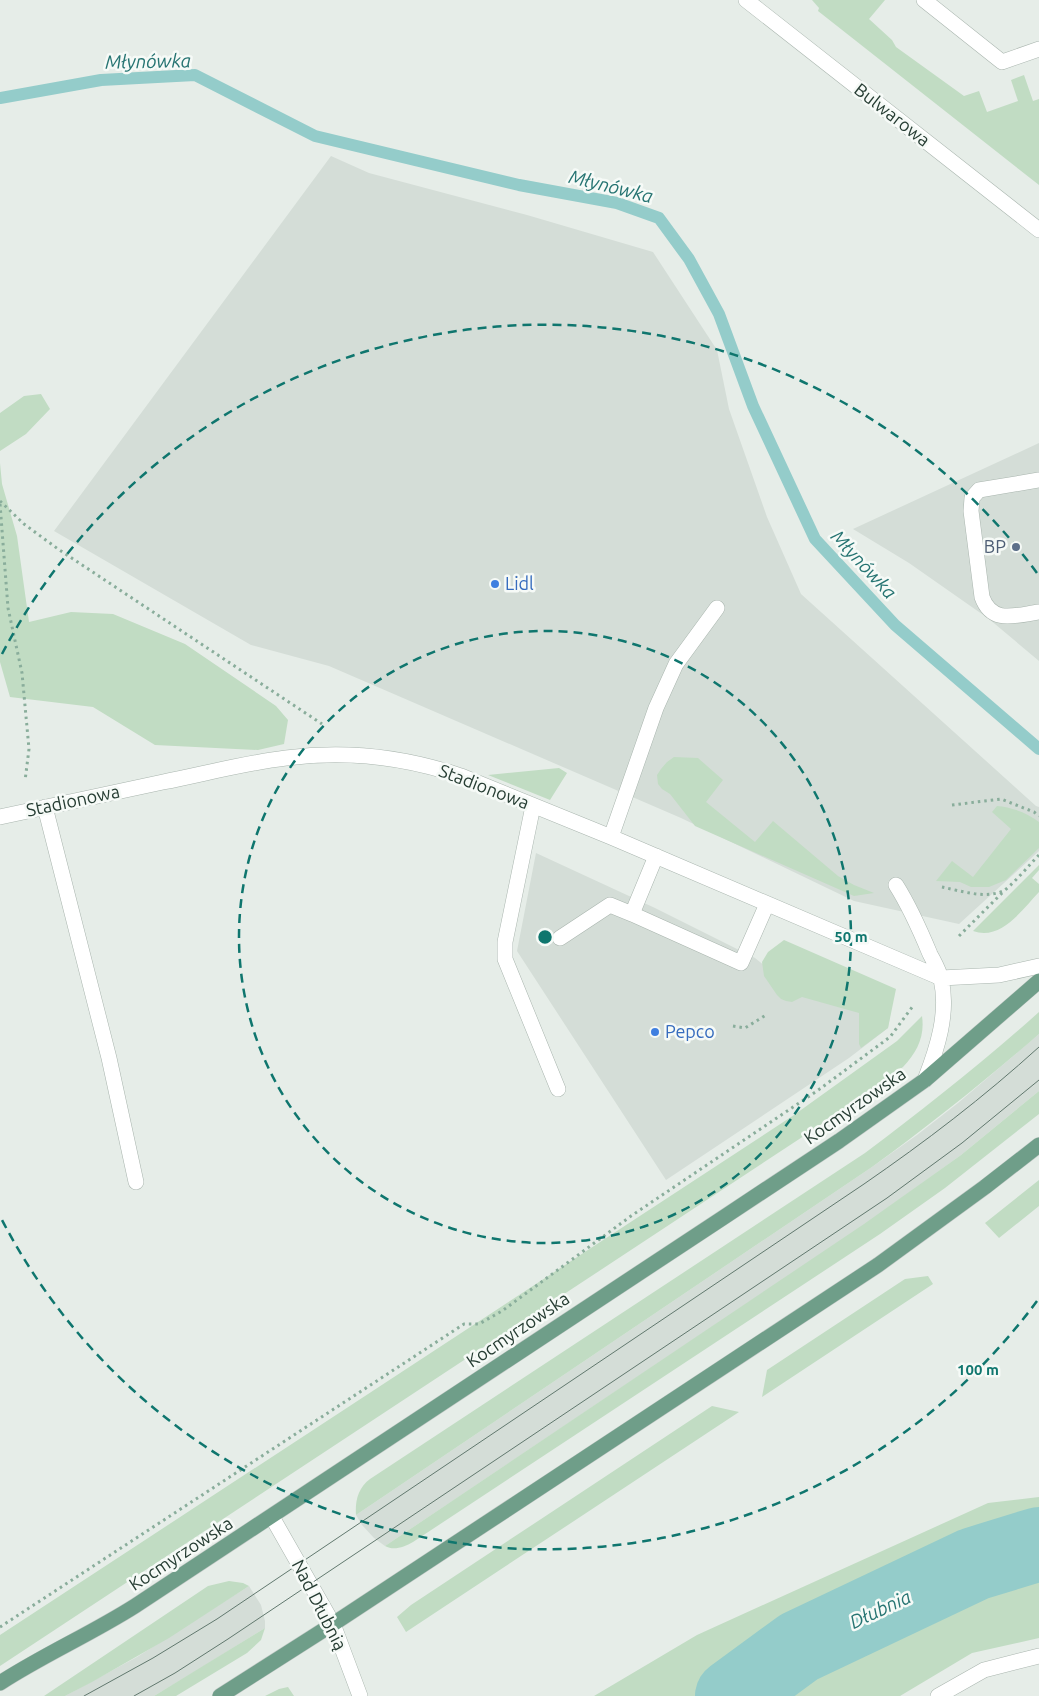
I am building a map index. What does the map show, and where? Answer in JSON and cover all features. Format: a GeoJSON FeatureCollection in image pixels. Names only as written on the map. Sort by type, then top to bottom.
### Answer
{"type":"FeatureCollection","features":[{"type":"Feature","properties":{"kind":"main road","name":"Kocmyrzowska"},"geometry":{"type":"LineString","coordinates":[[0,1684],[23,1668],[117,1618],[839,1142],[924,1080],[1039,981]]}},
{"type":"Feature","properties":{"kind":"main road"},"geometry":{"type":"LineString","coordinates":[[220,1696],[878,1265],[1039,1145]]}},
{"type":"Feature","properties":{"kind":"street","name":"Bulwarowa"},"geometry":{"type":"LineString","coordinates":[[746,0],[1039,230]]}},
{"type":"Feature","properties":{"kind":"street"},"geometry":{"type":"LineString","coordinates":[[924,0],[1002,62],[1039,49]]}},
{"type":"Feature","properties":{"kind":"street"},"geometry":{"type":"LineString","coordinates":[[1039,480],[983,488],[975,494],[971,503],[984,604],[1001,616],[1039,612]]}},
{"type":"Feature","properties":{"kind":"street"},"geometry":{"type":"LineString","coordinates":[[611,837],[656,708],[676,664],[717,608]]}},
{"type":"Feature","properties":{"kind":"street","name":"Stadionowa"},"geometry":{"type":"LineString","coordinates":[[5,816],[287,758],[341,754],[398,760],[461,776],[611,837],[941,978],[998,975],[1039,966]]}},
{"type":"Feature","properties":{"kind":"street"},"geometry":{"type":"LineString","coordinates":[[532,806],[504,942],[505,959],[558,1089]]}},
{"type":"Feature","properties":{"kind":"street"},"geometry":{"type":"LineString","coordinates":[[46,807],[109,1058],[136,1182]]}},
{"type":"Feature","properties":{"kind":"street"},"geometry":{"type":"LineString","coordinates":[[632,914],[656,856]]}},
{"type":"Feature","properties":{"kind":"street"},"geometry":{"type":"LineString","coordinates":[[896,885],[913,913],[941,978],[941,1028],[924,1080]]}},
{"type":"Feature","properties":{"kind":"street"},"geometry":{"type":"LineString","coordinates":[[560,938],[610,904],[741,963],[767,904]]}},
{"type":"Feature","properties":{"kind":"street","name":"Nad Dłubnią"},"geometry":{"type":"LineString","coordinates":[[272,1517],[332,1624],[360,1696]]}},
{"type":"Feature","properties":{"kind":"street"},"geometry":{"type":"LineString","coordinates":[[938,1696],[984,1670],[1039,1656]]}},
{"type":"Feature","properties":{"kind":"path"},"geometry":{"type":"LineString","coordinates":[[0,503],[24,524],[58,549],[335,733],[341,754]]}},
{"type":"Feature","properties":{"kind":"path"},"geometry":{"type":"LineString","coordinates":[[0,503],[8,608],[22,673],[29,749],[26,779],[5,816]]}},
{"type":"Feature","properties":{"kind":"path"},"geometry":{"type":"LineString","coordinates":[[952,806],[1001,799],[1034,812],[1039,816]]}},
{"type":"Feature","properties":{"kind":"path"},"geometry":{"type":"LineString","coordinates":[[959,936],[1039,855]]}},
{"type":"Feature","properties":{"kind":"path"},"geometry":{"type":"LineString","coordinates":[[942,887],[975,894],[989,894],[1004,890]]}},
{"type":"Feature","properties":{"kind":"path"},"geometry":{"type":"LineString","coordinates":[[0,1628],[464,1324],[479,1324],[502,1311],[631,1216],[817,1091],[890,1037],[916,1002]]}},
{"type":"Feature","properties":{"kind":"path"},"geometry":{"type":"LineString","coordinates":[[734,1026],[745,1028],[766,1015]]}},
{"type":"Feature","properties":{"kind":"shaded area"},"geometry":{"type":"Polygon","coordinates":[[[331,156],[369,173],[527,215],[653,252],[717,350],[729,409],[767,517],[801,594],[1039,807],[1039,851],[959,924],[854,901],[681,818],[329,666],[251,645],[54,531],[331,156]]]}},
{"type":"Feature","properties":{"kind":"shaded area"},"geometry":{"type":"Polygon","coordinates":[[[1039,443],[1039,661],[989,619],[909,563],[853,529],[1039,443]]]}},
{"type":"Feature","properties":{"kind":"shaded area"},"geometry":{"type":"Polygon","coordinates":[[[536,853],[655,908],[755,958],[797,992],[891,1010],[888,1028],[849,1058],[666,1180],[517,951],[536,853]]]}},
{"type":"Feature","properties":{"kind":"shaded area"},"geometry":{"type":"Polygon","coordinates":[[[1039,1034],[1039,1091],[961,1155],[864,1225],[385,1546],[374,1538],[362,1525],[356,1515],[872,1167],[958,1103],[1039,1034]]]}},
{"type":"Feature","properties":{"kind":"shaded area"},"geometry":{"type":"Polygon","coordinates":[[[249,1586],[261,1605],[265,1628],[154,1696],[65,1696],[137,1657],[249,1586]]]}},
{"type":"Feature","properties":{"kind":"green space"},"geometry":{"type":"Polygon","coordinates":[[[812,0],[885,0],[869,19],[892,40],[896,47],[964,96],[979,91],[987,112],[1018,101],[1011,80],[1024,75],[1033,101],[1039,99],[1039,185],[818,11],[819,8],[812,0]]]}},
{"type":"Feature","properties":{"kind":"green space"},"geometry":{"type":"Polygon","coordinates":[[[41,394],[50,409],[26,434],[0,451],[0,413],[24,396],[41,394]]]}},
{"type":"Feature","properties":{"kind":"green space"},"geometry":{"type":"Polygon","coordinates":[[[0,463],[2,484],[17,536],[29,622],[71,612],[113,614],[185,644],[276,706],[288,720],[284,744],[258,750],[155,745],[93,707],[10,697],[0,662],[0,463]]]}},
{"type":"Feature","properties":{"kind":"green space"},"geometry":{"type":"Polygon","coordinates":[[[674,757],[698,758],[723,780],[706,802],[755,842],[773,821],[838,876],[874,893],[854,896],[695,826],[670,794],[658,784],[657,775],[667,762],[674,757]]]}},
{"type":"Feature","properties":{"kind":"green space"},"geometry":{"type":"Polygon","coordinates":[[[559,768],[567,773],[550,800],[488,775],[559,768]]]}},
{"type":"Feature","properties":{"kind":"green space"},"geometry":{"type":"Polygon","coordinates":[[[997,806],[1019,811],[1039,822],[1039,848],[1006,880],[989,887],[971,887],[960,882],[936,881],[952,861],[973,877],[1011,829],[992,812],[997,806]]]}},
{"type":"Feature","properties":{"kind":"green space"},"geometry":{"type":"Polygon","coordinates":[[[1039,865],[1039,870],[1032,878],[1039,884],[1039,892],[1018,915],[1002,928],[993,932],[973,931],[1039,865]]]}},
{"type":"Feature","properties":{"kind":"green space"},"geometry":{"type":"Polygon","coordinates":[[[784,940],[896,989],[888,1028],[861,1048],[859,1044],[859,1013],[802,997],[792,1002],[781,999],[764,976],[762,962],[768,952],[784,940]]]}},
{"type":"Feature","properties":{"kind":"green space"},"geometry":{"type":"Polygon","coordinates":[[[1039,1012],[1039,1034],[894,1151],[356,1515],[358,1495],[370,1479],[865,1153],[954,1084],[1039,1012]]]}},
{"type":"Feature","properties":{"kind":"green space"},"geometry":{"type":"Polygon","coordinates":[[[922,1016],[923,1024],[919,1044],[903,1067],[813,1130],[0,1666],[0,1635],[794,1115],[897,1041],[922,1016]]]}},
{"type":"Feature","properties":{"kind":"green space"},"geometry":{"type":"Polygon","coordinates":[[[1039,1091],[1039,1114],[945,1188],[880,1234],[413,1542],[399,1548],[385,1546],[864,1224],[961,1155],[1039,1091]]]}},
{"type":"Feature","properties":{"kind":"green space"},"geometry":{"type":"Polygon","coordinates":[[[1039,1180],[1039,1206],[999,1238],[985,1223],[1039,1180]]]}},
{"type":"Feature","properties":{"kind":"green space"},"geometry":{"type":"Polygon","coordinates":[[[928,1276],[933,1284],[762,1397],[767,1370],[905,1279],[928,1276]]]}},
{"type":"Feature","properties":{"kind":"green space"},"geometry":{"type":"Polygon","coordinates":[[[712,1406],[739,1412],[406,1632],[397,1617],[411,1605],[712,1406]]]}},
{"type":"Feature","properties":{"kind":"green space"},"geometry":{"type":"Polygon","coordinates":[[[1039,1497],[1039,1638],[972,1653],[900,1696],[594,1696],[697,1635],[988,1503],[1039,1497]]]}},
{"type":"Feature","properties":{"kind":"green space"},"geometry":{"type":"Polygon","coordinates":[[[229,1581],[249,1586],[169,1638],[92,1682],[65,1696],[44,1696],[208,1586],[229,1581]]]}},
{"type":"Feature","properties":{"kind":"green space"},"geometry":{"type":"Polygon","coordinates":[[[265,1628],[261,1640],[247,1653],[176,1696],[154,1696],[265,1628]]]}},
{"type":"Feature","properties":{"kind":"green space"},"geometry":{"type":"Polygon","coordinates":[[[288,1687],[294,1696],[265,1696],[279,1689],[288,1687]]]}},
{"type":"Feature","properties":{"kind":"waterway","name":"Młynówka"},"geometry":{"type":"LineString","coordinates":[[0,98],[101,80],[195,75],[315,136],[519,185],[617,203],[659,218],[689,259],[719,314],[753,406],[815,539],[895,625],[1039,749]]}},
{"type":"Feature","properties":{"kind":"waterway","name":"Dłubnia"},"geometry":{"type":"LineString","coordinates":[[732,1696],[799,1647],[974,1564],[1039,1544]]}},
{"type":"Feature","properties":{"kind":"tram line"},"geometry":{"type":"LineString","coordinates":[[84,1696],[153,1658],[217,1619],[864,1184],[954,1118],[1039,1047]]}},
{"type":"Feature","properties":{"kind":"tram line"},"geometry":{"type":"LineString","coordinates":[[134,1696],[175,1673],[228,1639],[887,1198],[962,1143],[1039,1080]]}},
{"type":"Feature","properties":{"kind":"place","name":"BP"},"geometry":{"type":"Point","coordinates":[1016,547]}},
{"type":"Feature","properties":{"kind":"place","name":"Lidl"},"geometry":{"type":"Point","coordinates":[495,584]}},
{"type":"Feature","properties":{"kind":"place","name":"Pepco"},"geometry":{"type":"Point","coordinates":[655,1032]}}]}
